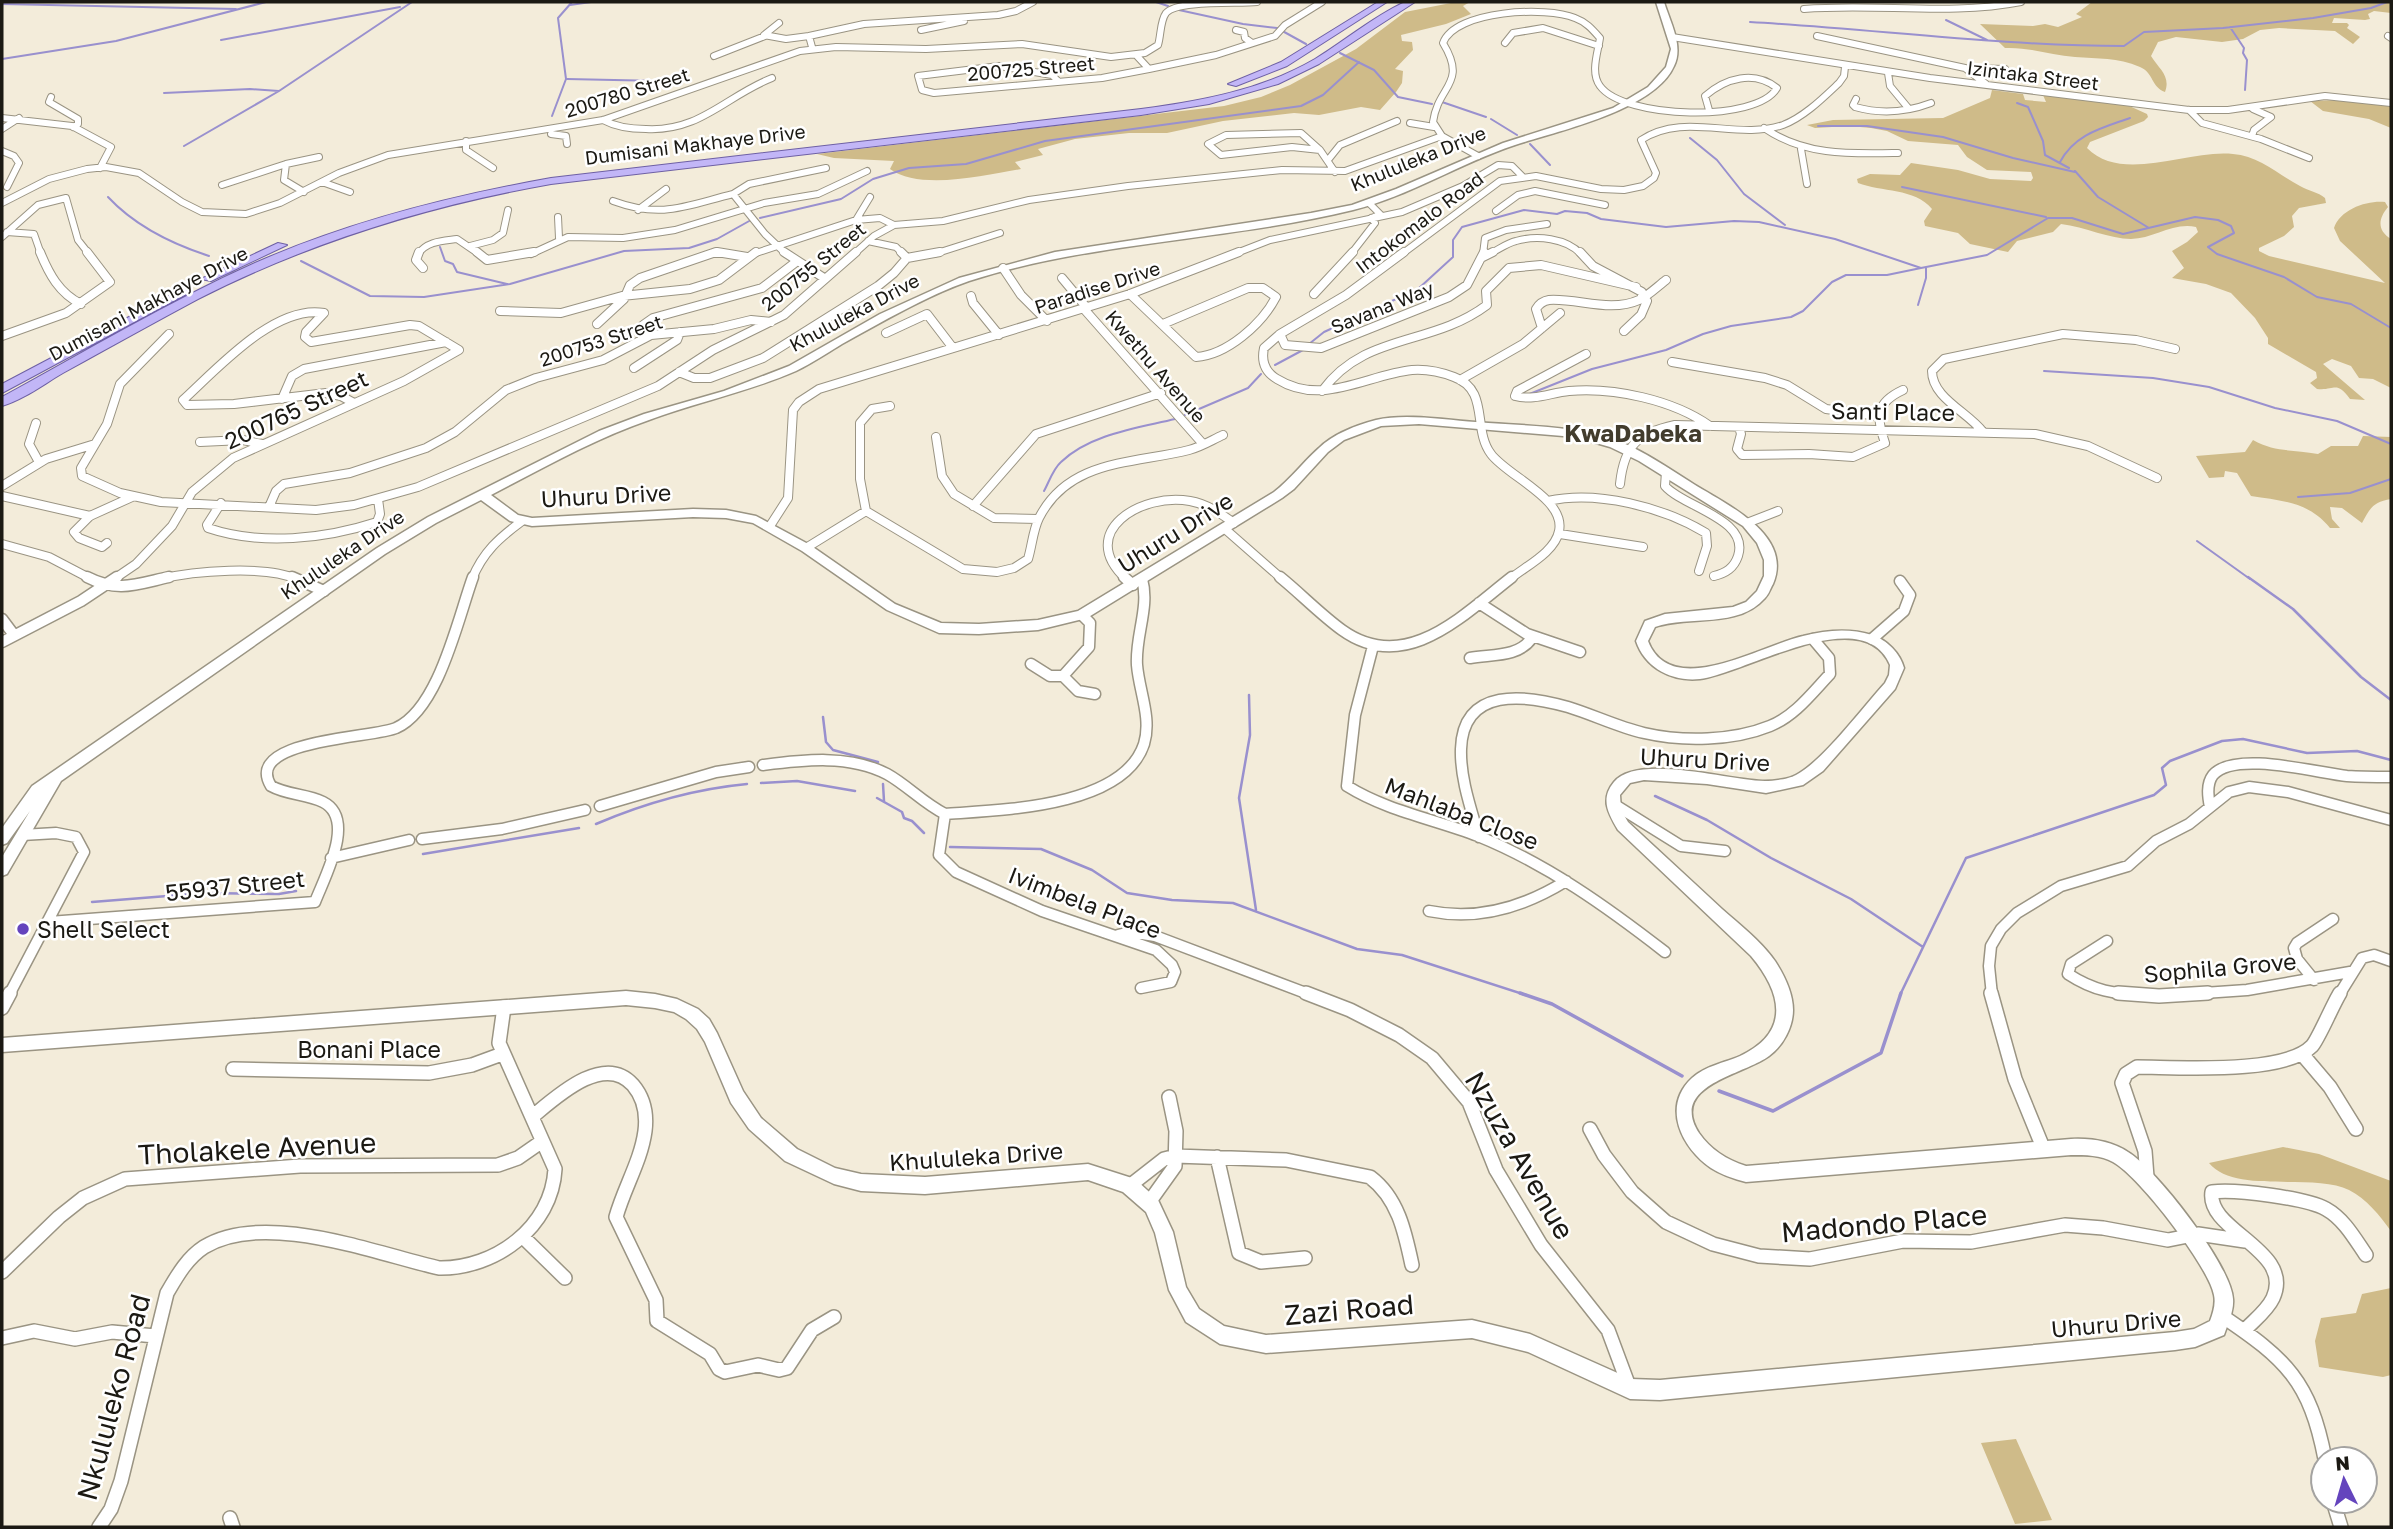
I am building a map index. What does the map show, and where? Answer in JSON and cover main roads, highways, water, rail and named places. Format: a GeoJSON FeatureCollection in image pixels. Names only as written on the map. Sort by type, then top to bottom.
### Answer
{"type":"FeatureCollection","features":[{"type":"Feature","properties":{"kind":"main road","name":"Dumisani Makhaye Drive"},"geometry":{"type":"LineString","coordinates":[[2,389],[232,265],[366,214],[511,179],[1140,103],[1205,91],[1248,79],[1284,64],[1383,2]]}},
{"type":"Feature","properties":{"kind":"main road","name":"Dumisani Makhaye Drive"},"geometry":{"type":"LineString","coordinates":[[2,402],[197,296],[279,257],[347,231],[434,205],[499,190],[582,177],[1161,109],[1223,97],[1261,86],[1306,68],[1384,15],[1411,2]]}},
{"type":"Feature","properties":{"kind":"main road"},"geometry":{"type":"LineString","coordinates":[[2,378],[232,265]]}},
{"type":"Feature","properties":{"kind":"main road"},"geometry":{"type":"LineString","coordinates":[[2,415],[197,296]]}},
{"type":"Feature","properties":{"kind":"waterway"},"geometry":{"type":"LineString","coordinates":[[2,59],[116,41],[266,2]]}},
{"type":"Feature","properties":{"kind":"waterway"},"geometry":{"type":"LineString","coordinates":[[279,91],[412,2]]}},
{"type":"Feature","properties":{"kind":"waterway"},"geometry":{"type":"LineString","coordinates":[[552,116],[566,79],[558,18],[572,2]]}},
{"type":"Feature","properties":{"kind":"waterway"},"geometry":{"type":"LineString","coordinates":[[570,5],[591,2]]}},
{"type":"Feature","properties":{"kind":"waterway"},"geometry":{"type":"LineString","coordinates":[[1156,2],[1168,6]]}},
{"type":"Feature","properties":{"kind":"waterway"},"geometry":{"type":"LineString","coordinates":[[2230,27],[2313,18],[2371,8],[2387,2]]}},
{"type":"Feature","properties":{"kind":"waterway"},"geometry":{"type":"LineString","coordinates":[[2,4],[236,9]]}},
{"type":"Feature","properties":{"kind":"waterway"},"geometry":{"type":"LineString","coordinates":[[221,40],[400,7]]}},
{"type":"Feature","properties":{"kind":"waterway"},"geometry":{"type":"LineString","coordinates":[[1179,10],[1243,24],[1277,28],[1306,44]]}},
{"type":"Feature","properties":{"kind":"waterway"},"geometry":{"type":"LineString","coordinates":[[1946,20],[1987,40]]}},
{"type":"Feature","properties":{"kind":"waterway"},"geometry":{"type":"LineString","coordinates":[[1750,22],[1984,40],[2124,46],[2144,32],[2230,27]]}},
{"type":"Feature","properties":{"kind":"waterway"},"geometry":{"type":"LineString","coordinates":[[2230,27],[2244,48],[2243,53],[2247,60],[2245,90]]}},
{"type":"Feature","properties":{"kind":"waterway"},"geometry":{"type":"LineString","coordinates":[[1340,53],[1359,62]]}},
{"type":"Feature","properties":{"kind":"waterway"},"geometry":{"type":"LineString","coordinates":[[760,218],[841,199],[873,179],[909,168],[966,164],[1045,141],[1301,106],[1323,95],[1359,62]]}},
{"type":"Feature","properties":{"kind":"waterway"},"geometry":{"type":"LineString","coordinates":[[1359,62],[1374,70],[1398,97],[1432,104]]}},
{"type":"Feature","properties":{"kind":"waterway"},"geometry":{"type":"LineString","coordinates":[[567,79],[661,81]]}},
{"type":"Feature","properties":{"kind":"waterway"},"geometry":{"type":"LineString","coordinates":[[164,93],[250,89],[279,91]]}},
{"type":"Feature","properties":{"kind":"waterway"},"geometry":{"type":"LineString","coordinates":[[184,146],[279,91]]}},
{"type":"Feature","properties":{"kind":"waterway"},"geometry":{"type":"LineString","coordinates":[[1442,102],[1486,117]]}},
{"type":"Feature","properties":{"kind":"waterway"},"geometry":{"type":"LineString","coordinates":[[2017,103],[2028,107],[2043,141],[2045,155],[2069,168]]}},
{"type":"Feature","properties":{"kind":"waterway"},"geometry":{"type":"LineString","coordinates":[[2060,162],[2081,138],[2130,118]]}},
{"type":"Feature","properties":{"kind":"waterway"},"geometry":{"type":"LineString","coordinates":[[1491,119],[1517,135]]}},
{"type":"Feature","properties":{"kind":"waterway"},"geometry":{"type":"LineString","coordinates":[[1818,126],[1867,126],[1943,137],[2013,158],[2075,172]]}},
{"type":"Feature","properties":{"kind":"waterway"},"geometry":{"type":"LineString","coordinates":[[1690,138],[1717,160],[1744,194],[1785,225]]}},
{"type":"Feature","properties":{"kind":"waterway"},"geometry":{"type":"LineString","coordinates":[[1530,144],[1550,165]]}},
{"type":"Feature","properties":{"kind":"waterway"},"geometry":{"type":"LineString","coordinates":[[2075,171],[2098,197],[2149,228]]}},
{"type":"Feature","properties":{"kind":"waterway"},"geometry":{"type":"LineString","coordinates":[[1902,187],[2046,217]]}},
{"type":"Feature","properties":{"kind":"waterway"},"geometry":{"type":"LineString","coordinates":[[108,197],[130,217],[155,233],[209,256]]}},
{"type":"Feature","properties":{"kind":"waterway"},"geometry":{"type":"LineString","coordinates":[[1309,344],[1324,332],[1418,289],[1453,257],[1453,240],[1462,227],[1524,210],[1557,214],[1565,211],[1587,213],[1601,219],[1666,227],[1734,221],[1759,222],[1835,239],[1921,268]]}},
{"type":"Feature","properties":{"kind":"waterway"},"geometry":{"type":"LineString","coordinates":[[2149,228],[2195,217],[2218,220],[2231,226],[2234,233],[2208,247],[2217,254],[2284,277],[2317,297],[2351,304],[2391,328]]}},
{"type":"Feature","properties":{"kind":"waterway"},"geometry":{"type":"LineString","coordinates":[[1921,268],[1987,255],[2048,218],[2072,218],[2123,234],[2149,228]]}},
{"type":"Feature","properties":{"kind":"waterway"},"geometry":{"type":"LineString","coordinates":[[301,261],[370,296],[424,297],[510,284],[624,251],[689,248],[717,239],[751,220]]}},
{"type":"Feature","properties":{"kind":"waterway"},"geometry":{"type":"LineString","coordinates":[[440,247],[445,261],[453,264],[457,272],[507,284]]}},
{"type":"Feature","properties":{"kind":"waterway"},"geometry":{"type":"LineString","coordinates":[[1527,395],[1592,369],[1666,350],[1703,334],[1731,326],[1791,317],[1803,311],[1832,282],[1846,275],[1887,275],[1921,268]]}},
{"type":"Feature","properties":{"kind":"waterway"},"geometry":{"type":"LineString","coordinates":[[1918,305],[1926,278],[1926,268]]}},
{"type":"Feature","properties":{"kind":"waterway"},"geometry":{"type":"LineString","coordinates":[[1275,365],[1303,350]]}},
{"type":"Feature","properties":{"kind":"waterway"},"geometry":{"type":"LineString","coordinates":[[2044,371],[2153,378],[2209,387],[2275,408],[2337,421],[2391,444]]}},
{"type":"Feature","properties":{"kind":"waterway"},"geometry":{"type":"LineString","coordinates":[[1185,415],[1248,388],[1261,374]]}},
{"type":"Feature","properties":{"kind":"waterway"},"geometry":{"type":"LineString","coordinates":[[1044,491],[1058,465],[1073,452],[1115,433],[1175,419]]}},
{"type":"Feature","properties":{"kind":"waterway"},"geometry":{"type":"LineString","coordinates":[[2298,497],[2350,493],[2391,479]]}},
{"type":"Feature","properties":{"kind":"waterway"},"geometry":{"type":"LineString","coordinates":[[2197,541],[2250,579]]}},
{"type":"Feature","properties":{"kind":"waterway"},"geometry":{"type":"LineString","coordinates":[[2248,577],[2293,609],[2361,677],[2391,700]]}},
{"type":"Feature","properties":{"kind":"waterway"},"geometry":{"type":"LineString","coordinates":[[1249,695],[1250,735],[1239,798],[1256,910]]}},
{"type":"Feature","properties":{"kind":"waterway"},"geometry":{"type":"LineString","coordinates":[[823,717],[826,742],[833,750],[878,762]]}},
{"type":"Feature","properties":{"kind":"waterway"},"geometry":{"type":"LineString","coordinates":[[1900,995],[1966,858],[2154,795],[2166,785],[2162,768],[2170,761],[2222,741],[2243,739],[2307,753],[2357,751],[2391,760]]}},
{"type":"Feature","properties":{"kind":"waterway"},"geometry":{"type":"LineString","coordinates":[[761,783],[797,781],[855,791]]}},
{"type":"Feature","properties":{"kind":"waterway"},"geometry":{"type":"LineString","coordinates":[[596,824],[670,798],[747,784]]}},
{"type":"Feature","properties":{"kind":"waterway"},"geometry":{"type":"LineString","coordinates":[[883,784],[884,801]]}},
{"type":"Feature","properties":{"kind":"waterway"},"geometry":{"type":"LineString","coordinates":[[1655,796],[1707,820],[1771,858],[1851,899],[1923,947]]}},
{"type":"Feature","properties":{"kind":"waterway"},"geometry":{"type":"LineString","coordinates":[[877,798],[902,812],[904,818],[912,821],[924,833]]}},
{"type":"Feature","properties":{"kind":"waterway"},"geometry":{"type":"LineString","coordinates":[[423,854],[579,828]]}},
{"type":"Feature","properties":{"kind":"waterway"},"geometry":{"type":"LineString","coordinates":[[950,847],[1041,849],[1092,870],[1127,893],[1172,900],[1233,903],[1357,949],[1402,955],[1523,994]]}},
{"type":"Feature","properties":{"kind":"waterway"},"geometry":{"type":"LineString","coordinates":[[92,902],[205,893],[279,894],[296,891]]}},
{"type":"Feature","properties":{"kind":"waterway"},"geometry":{"type":"LineString","coordinates":[[1719,1091],[1773,1111],[1881,1053],[1901,993]]}},
{"type":"Feature","properties":{"kind":"waterway"},"geometry":{"type":"LineString","coordinates":[[1523,994],[1552,1004],[1682,1076]]}},
{"type":"Feature","properties":{"kind":"place","name":"Shell Select"},"geometry":{"type":"Point","coordinates":[23,929]}},
{"type":"Feature","properties":{"kind":"district","name":"KwaDabeka"},"geometry":{"type":"Point","coordinates":[1633,432]}}]}
